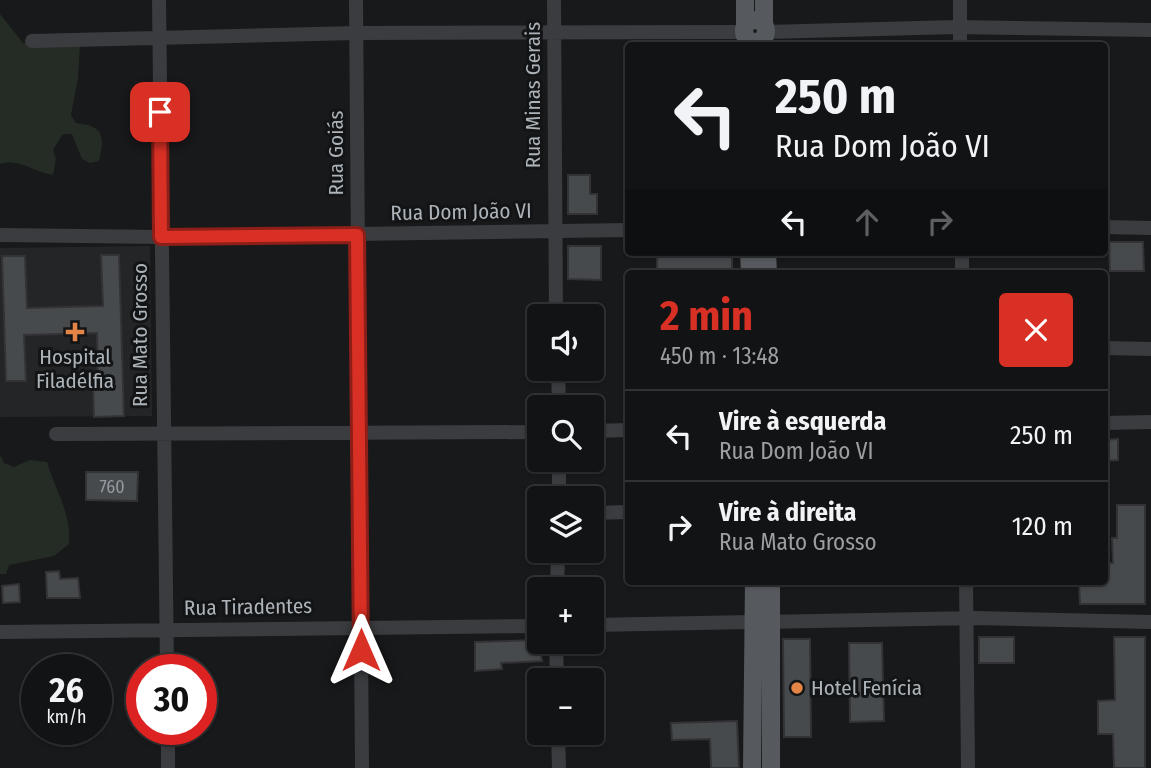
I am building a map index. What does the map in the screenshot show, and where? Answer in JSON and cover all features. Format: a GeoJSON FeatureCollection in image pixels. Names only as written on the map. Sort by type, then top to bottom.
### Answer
{"type":"FeatureCollection","features":[{"type":"Feature","properties":{"kind":"main road"},"geometry":{"type":"LineString","coordinates":[[745,0],[755,35]]}},
{"type":"Feature","properties":{"kind":"main road"},"geometry":{"type":"LineString","coordinates":[[755,35],[764,0]]}},
{"type":"Feature","properties":{"kind":"main road"},"geometry":{"type":"LineString","coordinates":[[755,585],[762,620],[771,768]]}},
{"type":"Feature","properties":{"kind":"main road"},"geometry":{"type":"LineString","coordinates":[[752,768],[762,620],[770,585]]}},
{"type":"Feature","properties":{"kind":"street","name":"Rua Mato Grosso"},"geometry":{"type":"LineString","coordinates":[[159,0],[162,431],[167,654]]}},
{"type":"Feature","properties":{"kind":"street","name":"Rua Goiás"},"geometry":{"type":"LineString","coordinates":[[356,0],[362,768]]}},
{"type":"Feature","properties":{"kind":"street","name":"Rua Minas Gerais"},"geometry":{"type":"LineString","coordinates":[[554,0],[556,304]]}},
{"type":"Feature","properties":{"kind":"street"},"geometry":{"type":"LineString","coordinates":[[960,0],[960,42]]}},
{"type":"Feature","properties":{"kind":"street"},"geometry":{"type":"LineString","coordinates":[[32,41],[356,33],[755,35],[960,27],[1151,30]]}},
{"type":"Feature","properties":{"kind":"street"},"geometry":{"type":"LineString","coordinates":[[1108,227],[1151,228]]}},
{"type":"Feature","properties":{"kind":"street","name":"Rua Dom João VI"},"geometry":{"type":"LineString","coordinates":[[0,235],[161,237],[625,230]]}},
{"type":"Feature","properties":{"kind":"street"},"geometry":{"type":"LineString","coordinates":[[1108,348],[1151,349]]}},
{"type":"Feature","properties":{"kind":"street"},"geometry":{"type":"LineString","coordinates":[[1108,423],[1151,422]]}},
{"type":"Feature","properties":{"kind":"street"},"geometry":{"type":"LineString","coordinates":[[604,431],[625,430]]}},
{"type":"Feature","properties":{"kind":"street"},"geometry":{"type":"LineString","coordinates":[[56,434],[162,431],[266,434],[360,431],[527,432]]}},
{"type":"Feature","properties":{"kind":"street"},"geometry":{"type":"LineString","coordinates":[[604,513],[625,512]]}},
{"type":"Feature","properties":{"kind":"street"},"geometry":{"type":"LineString","coordinates":[[966,585],[968,768]]}},
{"type":"Feature","properties":{"kind":"street"},"geometry":{"type":"LineString","coordinates":[[604,625],[966,618],[1151,622]]}},
{"type":"Feature","properties":{"kind":"street","name":"Rua Tiradentes"},"geometry":{"type":"LineString","coordinates":[[0,632],[527,626]]}},
{"type":"Feature","properties":{"kind":"street"},"geometry":{"type":"LineString","coordinates":[[168,745],[168,768]]}},
{"type":"Feature","properties":{"kind":"street"},"geometry":{"type":"LineString","coordinates":[[558,745],[559,768]]}},
{"type":"Feature","properties":{"kind":"shaded area"},"geometry":{"type":"Polygon","coordinates":[[[0,14],[23,43],[80,45],[78,78],[71,115],[76,123],[92,127],[100,134],[102,145],[99,161],[90,163],[82,159],[72,134],[63,134],[53,150],[56,159],[53,175],[19,164],[0,164],[0,14]]]}},
{"type":"Feature","properties":{"kind":"shaded area","name":"Hospital Filadélfia"},"geometry":{"type":"Polygon","coordinates":[[[150,246],[152,416],[0,417],[0,248],[150,246]]]}},
{"type":"Feature","properties":{"kind":"shaded area"},"geometry":{"type":"Polygon","coordinates":[[[0,455],[4,463],[14,467],[30,460],[47,462],[65,512],[69,533],[69,544],[54,556],[9,565],[6,574],[0,574],[0,455]]]}},
{"type":"Feature","properties":{"kind":"building"},"geometry":{"type":"Polygon","coordinates":[[[568,175],[590,175],[590,194],[597,194],[597,214],[568,214],[568,175]]]}},
{"type":"Feature","properties":{"kind":"building"},"geometry":{"type":"Polygon","coordinates":[[[1109,242],[1143,242],[1144,271],[1110,271],[1109,242]]]}},
{"type":"Feature","properties":{"kind":"building"},"geometry":{"type":"Polygon","coordinates":[[[568,246],[601,246],[601,280],[568,279],[568,246]]]}},
{"type":"Feature","properties":{"kind":"building"},"geometry":{"type":"Polygon","coordinates":[[[101,255],[119,255],[124,416],[94,417],[93,388],[98,388],[97,333],[24,335],[26,381],[6,381],[2,256],[25,256],[27,308],[103,306],[101,255]]]}},
{"type":"Feature","properties":{"kind":"building"},"geometry":{"type":"Polygon","coordinates":[[[657,256],[732,256],[732,270],[657,270],[657,256]]]}},
{"type":"Feature","properties":{"kind":"building"},"geometry":{"type":"Polygon","coordinates":[[[1118,439],[1118,460],[1108,461],[1108,440],[1118,439]]]}},
{"type":"Feature","properties":{"kind":"building"},"geometry":{"type":"Polygon","coordinates":[[[86,472],[138,472],[137,501],[86,500],[86,472]]]}},
{"type":"Feature","properties":{"kind":"building"},"geometry":{"type":"Polygon","coordinates":[[[1117,505],[1145,505],[1145,604],[1080,604],[1079,585],[1108,585],[1108,563],[1113,563],[1112,538],[1117,538],[1117,505]]]}},
{"type":"Feature","properties":{"kind":"building"},"geometry":{"type":"Polygon","coordinates":[[[59,571],[60,579],[78,578],[80,598],[47,598],[46,572],[59,571]]]}},
{"type":"Feature","properties":{"kind":"building"},"geometry":{"type":"Polygon","coordinates":[[[19,584],[20,602],[3,603],[2,586],[19,584]]]}},
{"type":"Feature","properties":{"kind":"building"},"geometry":{"type":"Polygon","coordinates":[[[979,637],[1014,637],[1014,663],[979,663],[979,637]]]}},
{"type":"Feature","properties":{"kind":"building"},"geometry":{"type":"Polygon","coordinates":[[[1114,637],[1145,637],[1145,768],[1114,768],[1113,734],[1098,734],[1098,701],[1115,700],[1114,637]]]}},
{"type":"Feature","properties":{"kind":"building","name":"Hotel Fenícia"},"geometry":{"type":"Polygon","coordinates":[[[783,639],[810,639],[811,737],[784,737],[783,639]]]}},
{"type":"Feature","properties":{"kind":"building"},"geometry":{"type":"Polygon","coordinates":[[[527,640],[527,654],[541,654],[542,661],[501,663],[502,669],[475,671],[475,642],[527,640]]]}},
{"type":"Feature","properties":{"kind":"building"},"geometry":{"type":"Polygon","coordinates":[[[849,643],[882,643],[884,721],[850,722],[849,643]]]}},
{"type":"Feature","properties":{"kind":"building"},"geometry":{"type":"Polygon","coordinates":[[[737,721],[739,768],[711,768],[710,739],[672,740],[671,723],[737,721]]]}},
{"type":"Feature","properties":{"kind":"place","name":"Hospital Filadélfia"},"geometry":{"type":"Point","coordinates":[75,332]}},
{"type":"Feature","properties":{"kind":"place","name":"Hotel Fenícia"},"geometry":{"type":"Point","coordinates":[797,688]}},
{"type":"Feature","properties":{"kind":"route"},"geometry":{"type":"LineString","coordinates":[[160,112],[161,237],[357,235],[361,650]]}}]}
